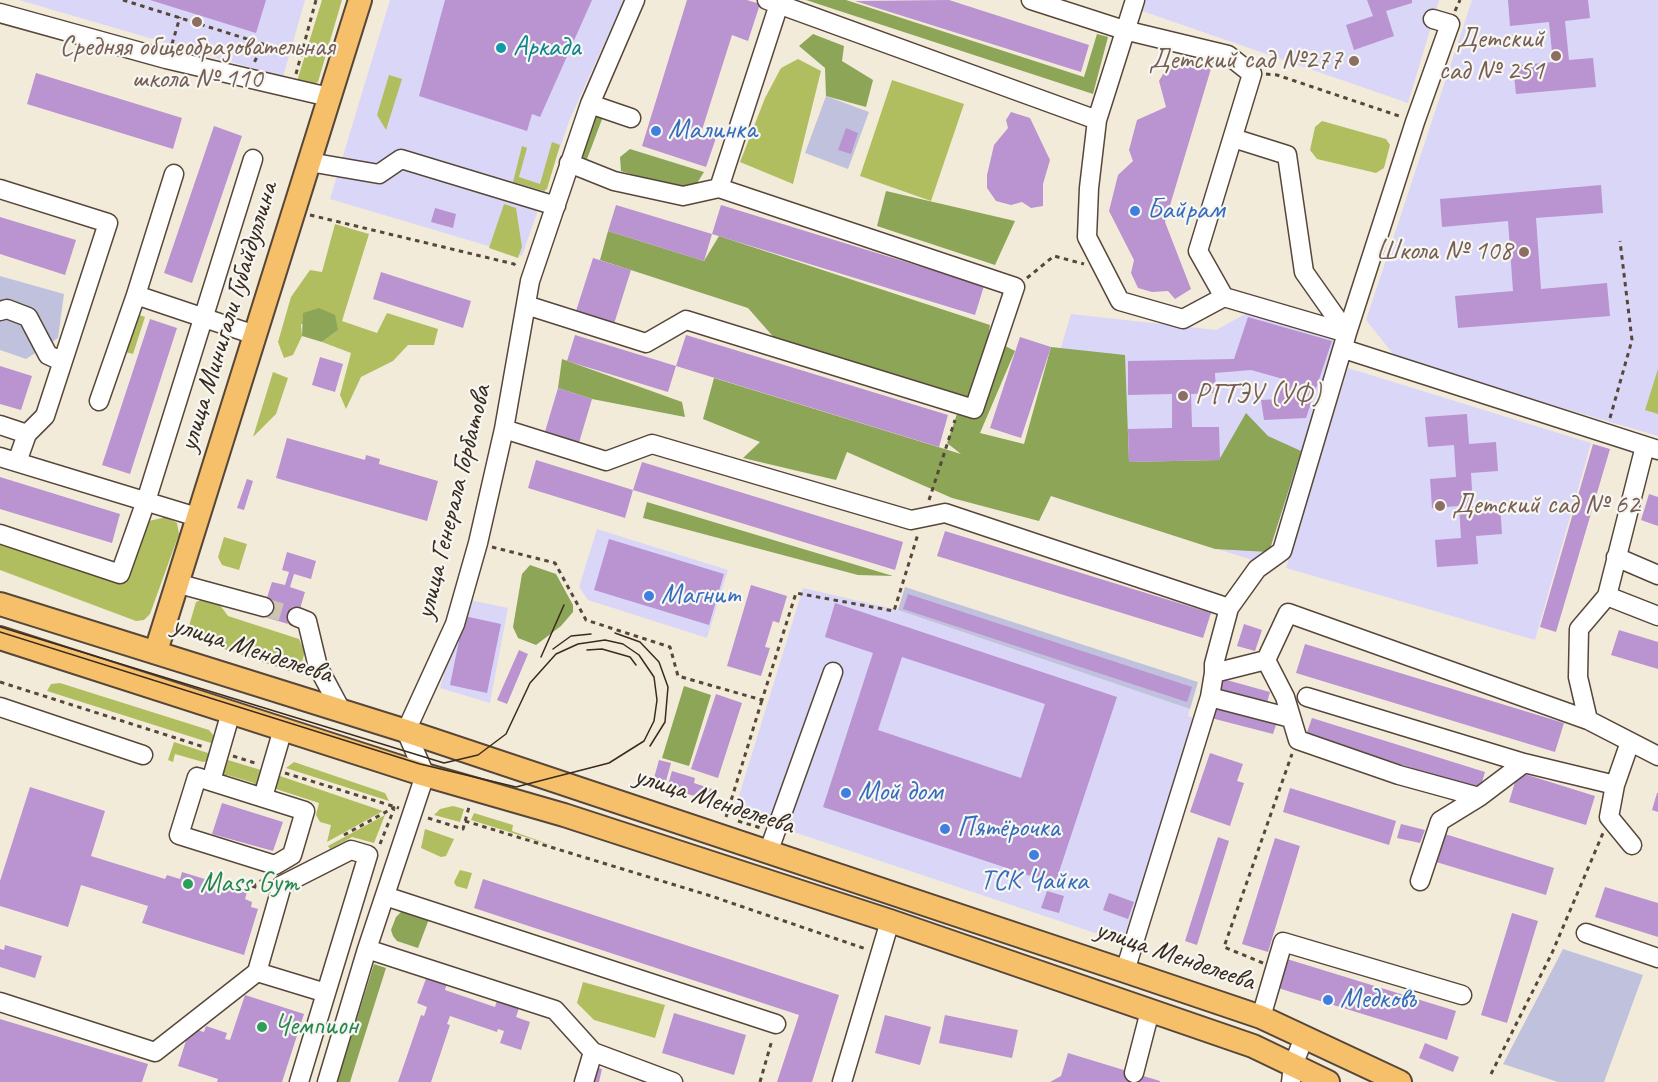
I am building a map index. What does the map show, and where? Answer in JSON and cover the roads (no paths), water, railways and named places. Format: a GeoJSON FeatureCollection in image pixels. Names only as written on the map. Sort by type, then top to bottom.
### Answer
{"type":"FeatureCollection","features":[{"type":"Feature","properties":{"kind":"main road","name":"улица Минигали Губайдуллина"},"geometry":{"type":"LineString","coordinates":[[156,651],[360,0]]}},
{"type":"Feature","properties":{"kind":"main road","name":"улица Менделеева"},"geometry":{"type":"LineString","coordinates":[[0,604],[406,731],[772,841],[1125,970],[1261,1017],[1400,1082]]}},
{"type":"Feature","properties":{"kind":"main road","name":"улица Менделеева"},"geometry":{"type":"LineString","coordinates":[[0,638],[425,775],[564,815],[890,921],[1253,1046],[1292,1074],[1328,1082]]}},
{"type":"Feature","properties":{"kind":"street","name":"улица Генерала Горбатова"},"geometry":{"type":"LineString","coordinates":[[406,731],[455,624],[478,543],[504,429],[530,281],[590,104],[635,0]]}},
{"type":"Feature","properties":{"kind":"street"},"geometry":{"type":"LineString","coordinates":[[1031,0],[1124,30],[1228,56],[1252,74],[1198,251],[1224,297],[1605,434],[1652,448],[1616,557],[1607,596],[1579,629],[1578,677],[1588,720]]}},
{"type":"Feature","properties":{"kind":"street"},"geometry":{"type":"LineString","coordinates":[[1135,0],[1097,120],[1089,188],[1087,237],[1120,301],[1183,319],[1224,297]]}},
{"type":"Feature","properties":{"kind":"street"},"geometry":{"type":"LineString","coordinates":[[719,188],[773,2],[1097,120]]}},
{"type":"Feature","properties":{"kind":"street"},"geometry":{"type":"LineString","coordinates":[[0,14],[166,59],[329,97]]}},
{"type":"Feature","properties":{"kind":"street"},"geometry":{"type":"LineString","coordinates":[[1125,970],[1210,698],[1214,664],[1229,608],[1257,569],[1282,551],[1298,479],[1346,341],[1415,122],[1450,24],[1433,19]]}},
{"type":"Feature","properties":{"kind":"street"},"geometry":{"type":"LineString","coordinates":[[590,104],[631,118]]}},
{"type":"Feature","properties":{"kind":"street"},"geometry":{"type":"LineString","coordinates":[[1233,138],[1287,155],[1304,272],[1346,341]]}},
{"type":"Feature","properties":{"kind":"street"},"geometry":{"type":"LineString","coordinates":[[0,534],[120,574],[146,501],[201,317],[253,159]]}},
{"type":"Feature","properties":{"kind":"street"},"geometry":{"type":"LineString","coordinates":[[309,162],[379,174],[401,159],[556,206]]}},
{"type":"Feature","properties":{"kind":"street"},"geometry":{"type":"LineString","coordinates":[[526,305],[646,342],[686,320],[974,409],[1015,287],[719,188],[683,196],[614,181],[569,163]]}},
{"type":"Feature","properties":{"kind":"street"},"geometry":{"type":"LineString","coordinates":[[99,401],[136,295],[174,174]]}},
{"type":"Feature","properties":{"kind":"street"},"geometry":{"type":"LineString","coordinates":[[0,189],[108,223],[61,361],[45,416],[27,434],[9,459],[197,517]]}},
{"type":"Feature","properties":{"kind":"street"},"geometry":{"type":"LineString","coordinates":[[136,295],[255,335]]}},
{"type":"Feature","properties":{"kind":"street"},"geometry":{"type":"LineString","coordinates":[[0,311],[7,309],[28,317],[48,356],[61,361]]}},
{"type":"Feature","properties":{"kind":"street"},"geometry":{"type":"LineString","coordinates":[[0,425],[27,434]]}},
{"type":"Feature","properties":{"kind":"street"},"geometry":{"type":"LineString","coordinates":[[504,429],[606,461],[652,444],[911,520],[945,513],[1229,608]]}},
{"type":"Feature","properties":{"kind":"street"},"geometry":{"type":"LineString","coordinates":[[1616,557],[1658,575]]}},
{"type":"Feature","properties":{"kind":"street"},"geometry":{"type":"LineString","coordinates":[[176,583],[264,607]]}},
{"type":"Feature","properties":{"kind":"street"},"geometry":{"type":"LineString","coordinates":[[1607,596],[1658,616]]}},
{"type":"Feature","properties":{"kind":"street"},"geometry":{"type":"LineString","coordinates":[[1266,660],[1288,613],[1588,720],[1658,756]]}},
{"type":"Feature","properties":{"kind":"street"},"geometry":{"type":"LineString","coordinates":[[297,617],[307,621],[318,667],[341,710]]}},
{"type":"Feature","properties":{"kind":"street"},"geometry":{"type":"LineString","coordinates":[[1214,673],[1266,660]]}},
{"type":"Feature","properties":{"kind":"street"},"geometry":{"type":"LineString","coordinates":[[1266,660],[1285,697],[1298,740],[1399,775],[1479,797]]}},
{"type":"Feature","properties":{"kind":"street"},"geometry":{"type":"LineString","coordinates":[[772,841],[833,672]]}},
{"type":"Feature","properties":{"kind":"street"},"geometry":{"type":"LineString","coordinates":[[1307,697],[1524,763],[1615,785]]}},
{"type":"Feature","properties":{"kind":"street"},"geometry":{"type":"LineString","coordinates":[[1210,698],[1291,718]]}},
{"type":"Feature","properties":{"kind":"street"},"geometry":{"type":"LineString","coordinates":[[0,706],[143,755]]}},
{"type":"Feature","properties":{"kind":"street"},"geometry":{"type":"LineString","coordinates":[[211,781],[231,712]]}},
{"type":"Feature","properties":{"kind":"street"},"geometry":{"type":"LineString","coordinates":[[263,797],[283,729]]}},
{"type":"Feature","properties":{"kind":"street"},"geometry":{"type":"LineString","coordinates":[[327,1082],[367,950],[425,775],[406,731]]}},
{"type":"Feature","properties":{"kind":"street"},"geometry":{"type":"LineString","coordinates":[[1630,742],[1615,785],[1609,817],[1632,845]]}},
{"type":"Feature","properties":{"kind":"street"},"geometry":{"type":"LineString","coordinates":[[1420,881],[1440,820],[1479,797],[1524,763]]}},
{"type":"Feature","properties":{"kind":"street"},"geometry":{"type":"LineString","coordinates":[[197,777],[211,781],[305,811],[292,855],[275,865],[179,835],[197,777]]}},
{"type":"Feature","properties":{"kind":"street"},"geometry":{"type":"LineString","coordinates":[[0,1002],[155,1052],[257,972],[282,885],[351,850],[368,855],[299,1082]]}},
{"type":"Feature","properties":{"kind":"street"},"geometry":{"type":"LineString","coordinates":[[385,896],[776,1024]]}},
{"type":"Feature","properties":{"kind":"street"},"geometry":{"type":"LineString","coordinates":[[842,1082],[890,921]]}},
{"type":"Feature","properties":{"kind":"street"},"geometry":{"type":"LineString","coordinates":[[1586,933],[1658,958]]}},
{"type":"Feature","properties":{"kind":"street"},"geometry":{"type":"LineString","coordinates":[[1261,1017],[1283,942],[1462,995]]}},
{"type":"Feature","properties":{"kind":"street"},"geometry":{"type":"LineString","coordinates":[[341,943],[555,1010],[593,1052],[673,1082]]}},
{"type":"Feature","properties":{"kind":"street"},"geometry":{"type":"LineString","coordinates":[[257,972],[326,993]]}},
{"type":"Feature","properties":{"kind":"street"},"geometry":{"type":"LineString","coordinates":[[1134,1073],[1150,1011]]}},
{"type":"Feature","properties":{"kind":"street"},"geometry":{"type":"LineString","coordinates":[[1292,1074],[1304,1037]]}},
{"type":"Feature","properties":{"kind":"street"},"geometry":{"type":"LineString","coordinates":[[584,1082],[593,1052]]}},
{"type":"Feature","properties":{"kind":"tunnel"},"geometry":{"type":"LineString","coordinates":[[264,607],[297,617]]}},
{"type":"Feature","properties":{"kind":"tram line"},"geometry":{"type":"LineString","coordinates":[[541,657],[564,605]]}},
{"type":"Feature","properties":{"kind":"tram line"},"geometry":{"type":"LineString","coordinates":[[0,627],[444,763],[478,755],[506,734],[530,683],[556,654],[578,644],[605,640],[623,644],[639,655],[654,677],[657,700],[654,721],[644,741],[609,763],[516,787],[420,764],[0,632]]}},
{"type":"Feature","properties":{"kind":"tram line"},"geometry":{"type":"LineString","coordinates":[[615,633],[640,642],[659,662],[668,687],[665,722],[650,746]]}},
{"type":"Feature","properties":{"kind":"tram line"},"geometry":{"type":"LineString","coordinates":[[553,649],[571,636],[591,634]]}},
{"type":"Feature","properties":{"kind":"tram line"},"geometry":{"type":"LineString","coordinates":[[587,650],[602,649],[630,657],[636,665]]}},
{"type":"Feature","properties":{"kind":"place","name":"Средняя общеобразовательная школа № 110"},"geometry":{"type":"Point","coordinates":[197,22]}},
{"type":"Feature","properties":{"kind":"place","name":"Аркада"},"geometry":{"type":"Point","coordinates":[501,48]}},
{"type":"Feature","properties":{"kind":"place","name":"Детский сад № 251"},"geometry":{"type":"Point","coordinates":[1556,56]}},
{"type":"Feature","properties":{"kind":"place","name":"Детский сад №277"},"geometry":{"type":"Point","coordinates":[1354,61]}},
{"type":"Feature","properties":{"kind":"place","name":"Малинка"},"geometry":{"type":"Point","coordinates":[656,131]}},
{"type":"Feature","properties":{"kind":"place","name":"Байрам"},"geometry":{"type":"Point","coordinates":[1135,211]}},
{"type":"Feature","properties":{"kind":"place","name":"Школа № 108"},"geometry":{"type":"Point","coordinates":[1524,252]}},
{"type":"Feature","properties":{"kind":"place","name":"РГТЭУ (УФ)"},"geometry":{"type":"Point","coordinates":[1183,396]}},
{"type":"Feature","properties":{"kind":"place","name":"Детский сад № 62"},"geometry":{"type":"Point","coordinates":[1440,506]}},
{"type":"Feature","properties":{"kind":"place","name":"Магнит"},"geometry":{"type":"Point","coordinates":[649,596]}},
{"type":"Feature","properties":{"kind":"place","name":"Мой дом"},"geometry":{"type":"Point","coordinates":[846,793]}},
{"type":"Feature","properties":{"kind":"place","name":"Пятёрочка"},"geometry":{"type":"Point","coordinates":[945,829]}},
{"type":"Feature","properties":{"kind":"place","name":"ТСК Чайка"},"geometry":{"type":"Point","coordinates":[1034,855]}},
{"type":"Feature","properties":{"kind":"place","name":"Mass Gym"},"geometry":{"type":"Point","coordinates":[188,884]}},
{"type":"Feature","properties":{"kind":"place","name":"Медковъ"},"geometry":{"type":"Point","coordinates":[1328,1000]}},
{"type":"Feature","properties":{"kind":"place","name":"Чемпион"},"geometry":{"type":"Point","coordinates":[262,1027]}}]}
